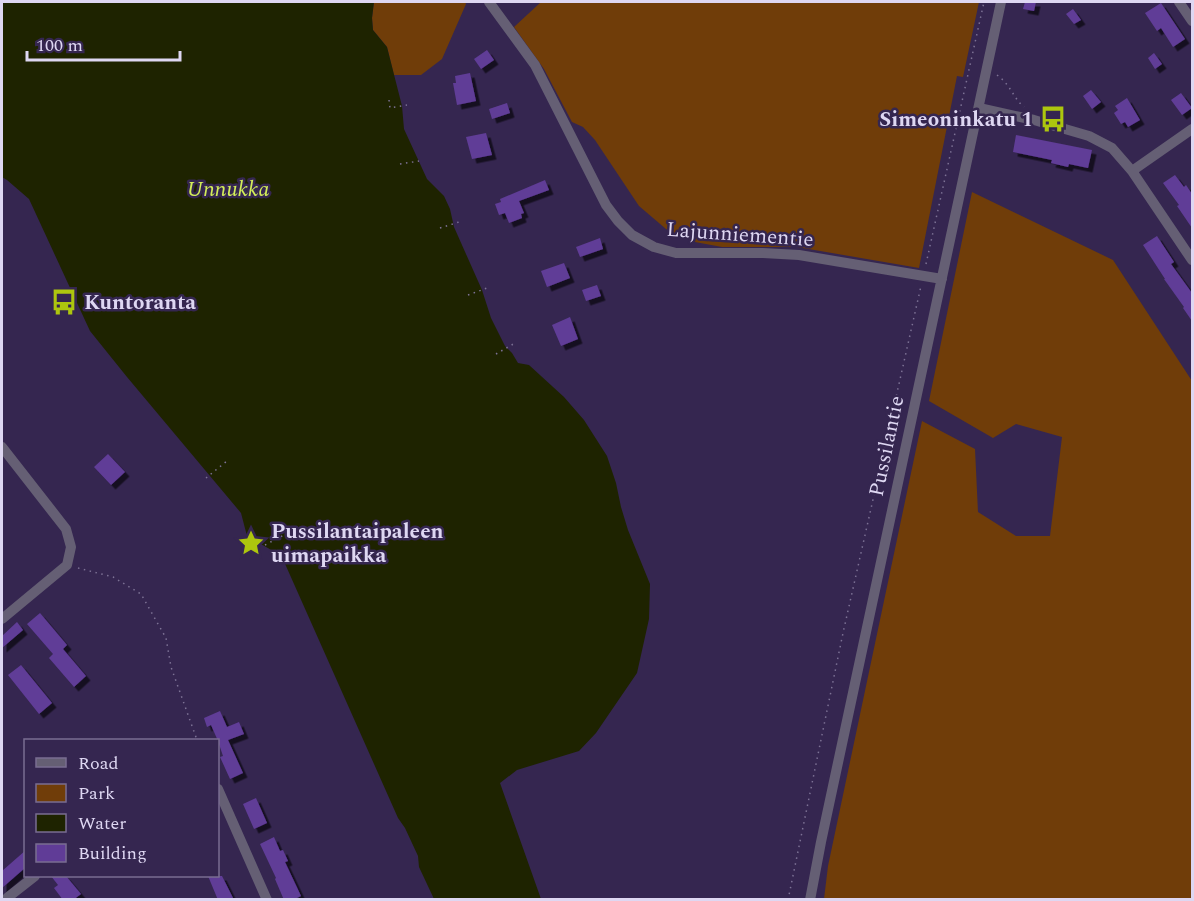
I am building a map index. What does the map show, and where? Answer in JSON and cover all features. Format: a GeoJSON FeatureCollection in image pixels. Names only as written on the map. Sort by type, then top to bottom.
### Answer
{"type":"FeatureCollection","features":[{"type":"Feature","properties":{"kind":"street","name":"Lajunniementie"},"geometry":{"type":"LineString","coordinates":[[489,2],[535,65],[606,205],[632,235],[654,247],[676,253],[799,255],[942,279]]}},
{"type":"Feature","properties":{"kind":"street","name":"Pussilantie"},"geometry":{"type":"LineString","coordinates":[[810,900],[1001,2]]}},
{"type":"Feature","properties":{"kind":"street"},"geometry":{"type":"LineString","coordinates":[[1179,2],[1192,21]]}},
{"type":"Feature","properties":{"kind":"street"},"geometry":{"type":"LineString","coordinates":[[979,108],[1034,120],[1089,136],[1112,148],[1132,171],[1192,260]]}},
{"type":"Feature","properties":{"kind":"street"},"geometry":{"type":"LineString","coordinates":[[1132,171],[1192,129]]}},
{"type":"Feature","properties":{"kind":"street"},"geometry":{"type":"LineString","coordinates":[[2,447],[66,528],[71,547],[67,566],[2,619]]}},
{"type":"Feature","properties":{"kind":"street"},"geometry":{"type":"LineString","coordinates":[[219,791],[267,900]]}},
{"type":"Feature","properties":{"kind":"street"},"geometry":{"type":"LineString","coordinates":[[7,900],[34,877]]}},
{"type":"Feature","properties":{"kind":"path"},"geometry":{"type":"LineString","coordinates":[[788,900],[843,633],[984,2]]}},
{"type":"Feature","properties":{"kind":"path"},"geometry":{"type":"LineString","coordinates":[[987,71],[998,75],[1008,84],[1021,104]]}},
{"type":"Feature","properties":{"kind":"path"},"geometry":{"type":"LineString","coordinates":[[389,100],[390,108],[407,105]]}},
{"type":"Feature","properties":{"kind":"path"},"geometry":{"type":"LineString","coordinates":[[400,164],[419,161]]}},
{"type":"Feature","properties":{"kind":"path"},"geometry":{"type":"LineString","coordinates":[[440,228],[459,222]]}},
{"type":"Feature","properties":{"kind":"path"},"geometry":{"type":"LineString","coordinates":[[468,295],[487,288]]}},
{"type":"Feature","properties":{"kind":"path"},"geometry":{"type":"LineString","coordinates":[[496,354],[514,343]]}},
{"type":"Feature","properties":{"kind":"path"},"geometry":{"type":"LineString","coordinates":[[206,478],[227,461]]}},
{"type":"Feature","properties":{"kind":"path"},"geometry":{"type":"LineString","coordinates":[[265,545],[284,535]]}},
{"type":"Feature","properties":{"kind":"path"},"geometry":{"type":"LineString","coordinates":[[67,566],[113,576],[141,594],[166,638],[171,667],[196,739]]}},
{"type":"Feature","properties":{"kind":"green space"},"geometry":{"type":"Polygon","coordinates":[[[374,2],[465,2],[466,4],[442,59],[421,75],[394,75],[387,47],[373,30],[374,2]]]}},
{"type":"Feature","properties":{"kind":"green space"},"geometry":{"type":"Polygon","coordinates":[[[541,2],[979,2],[963,77],[957,76],[919,268],[797,247],[722,247],[695,242],[666,229],[639,206],[595,140],[583,127],[572,122],[544,69],[514,27],[541,2]]]}},
{"type":"Feature","properties":{"kind":"green space"},"geometry":{"type":"Polygon","coordinates":[[[972,192],[1113,260],[1192,381],[1192,899],[824,899],[828,866],[922,421],[975,449],[978,512],[1016,536],[1050,536],[1062,437],[1016,424],[993,438],[929,401],[972,192]]]}},
{"type":"Feature","properties":{"kind":"water","name":"Unnukka"},"geometry":{"type":"Polygon","coordinates":[[[2,2],[374,2],[373,30],[387,47],[402,106],[404,129],[427,179],[444,196],[450,209],[454,227],[482,290],[491,318],[505,346],[518,363],[529,365],[564,397],[584,420],[607,456],[628,530],[650,584],[649,619],[637,673],[596,733],[579,751],[517,770],[500,783],[541,899],[434,899],[419,867],[418,856],[398,818],[282,557],[247,536],[241,513],[90,331],[29,199],[2,177],[2,2]]]}},
{"type":"Feature","properties":{"kind":"building"},"geometry":{"type":"Polygon","coordinates":[[[1025,2],[1036,2],[1034,11],[1023,9],[1025,2]]]}},
{"type":"Feature","properties":{"kind":"building"},"geometry":{"type":"Polygon","coordinates":[[[1161,3],[1185,39],[1173,47],[1161,28],[1157,31],[1145,13],[1161,3]]]}},
{"type":"Feature","properties":{"kind":"building"},"geometry":{"type":"Polygon","coordinates":[[[1073,9],[1081,20],[1074,24],[1066,14],[1073,9]]]}},
{"type":"Feature","properties":{"kind":"building"},"geometry":{"type":"Polygon","coordinates":[[[487,50],[494,60],[481,69],[474,59],[487,50]]]}},
{"type":"Feature","properties":{"kind":"building"},"geometry":{"type":"Polygon","coordinates":[[[1154,53],[1162,64],[1155,69],[1148,58],[1154,53]]]}},
{"type":"Feature","properties":{"kind":"building"},"geometry":{"type":"Polygon","coordinates":[[[470,73],[476,101],[457,105],[453,83],[456,83],[455,76],[470,73]]]}},
{"type":"Feature","properties":{"kind":"building"},"geometry":{"type":"Polygon","coordinates":[[[1091,90],[1101,102],[1092,109],[1083,96],[1091,90]]]}},
{"type":"Feature","properties":{"kind":"building"},"geometry":{"type":"Polygon","coordinates":[[[1181,93],[1192,108],[1182,115],[1171,100],[1181,93]]]}},
{"type":"Feature","properties":{"kind":"building"},"geometry":{"type":"Polygon","coordinates":[[[1127,98],[1140,120],[1128,127],[1125,122],[1121,124],[1114,113],[1118,110],[1115,106],[1127,98]]]}},
{"type":"Feature","properties":{"kind":"building"},"geometry":{"type":"Polygon","coordinates":[[[507,103],[510,113],[492,119],[489,109],[507,103]]]}},
{"type":"Feature","properties":{"kind":"building"},"geometry":{"type":"Polygon","coordinates":[[[486,133],[492,155],[472,159],[466,137],[486,133]]]}},
{"type":"Feature","properties":{"kind":"building"},"geometry":{"type":"Polygon","coordinates":[[[1016,135],[1092,150],[1088,168],[1069,164],[1068,167],[1051,163],[1052,160],[1013,152],[1016,135]]]}},
{"type":"Feature","properties":{"kind":"building"},"geometry":{"type":"Polygon","coordinates":[[[1175,175],[1192,194],[1192,228],[1163,183],[1175,175]]]}},
{"type":"Feature","properties":{"kind":"building"},"geometry":{"type":"Polygon","coordinates":[[[545,180],[549,190],[519,201],[524,213],[521,214],[522,218],[509,223],[505,213],[499,215],[495,204],[501,202],[500,199],[545,180]]]}},
{"type":"Feature","properties":{"kind":"building"},"geometry":{"type":"Polygon","coordinates":[[[1157,236],[1174,262],[1171,264],[1192,293],[1192,321],[1143,245],[1157,236]]]}},
{"type":"Feature","properties":{"kind":"building"},"geometry":{"type":"Polygon","coordinates":[[[600,238],[603,249],[580,257],[576,247],[600,238]]]}},
{"type":"Feature","properties":{"kind":"building"},"geometry":{"type":"Polygon","coordinates":[[[564,263],[570,278],[547,287],[541,271],[564,263]]]}},
{"type":"Feature","properties":{"kind":"building"},"geometry":{"type":"Polygon","coordinates":[[[597,285],[601,296],[586,301],[582,290],[597,285]]]}},
{"type":"Feature","properties":{"kind":"building"},"geometry":{"type":"Polygon","coordinates":[[[570,317],[578,339],[561,346],[552,325],[570,317]]]}},
{"type":"Feature","properties":{"kind":"building"},"geometry":{"type":"Polygon","coordinates":[[[108,454],[125,472],[111,485],[94,467],[108,454]]]}},
{"type":"Feature","properties":{"kind":"building"},"geometry":{"type":"Polygon","coordinates":[[[40,613],[67,645],[63,649],[86,676],[74,687],[49,658],[53,654],[27,624],[40,613]]]}},
{"type":"Feature","properties":{"kind":"building"},"geometry":{"type":"Polygon","coordinates":[[[17,622],[23,630],[2,648],[2,636],[17,622]]]}},
{"type":"Feature","properties":{"kind":"building"},"geometry":{"type":"Polygon","coordinates":[[[21,665],[52,703],[39,714],[8,675],[21,665]]]}},
{"type":"Feature","properties":{"kind":"building"},"geometry":{"type":"Polygon","coordinates":[[[220,711],[227,727],[239,722],[244,734],[228,740],[243,773],[230,779],[220,757],[223,756],[219,739],[211,725],[207,727],[204,718],[220,711]]]}},
{"type":"Feature","properties":{"kind":"building"},"geometry":{"type":"Polygon","coordinates":[[[256,798],[267,823],[254,829],[243,804],[256,798]]]}},
{"type":"Feature","properties":{"kind":"building"},"geometry":{"type":"Polygon","coordinates":[[[274,837],[280,851],[283,850],[288,861],[285,862],[301,896],[293,900],[284,900],[260,844],[274,837]]]}},
{"type":"Feature","properties":{"kind":"building"},"geometry":{"type":"Polygon","coordinates":[[[24,852],[24,869],[2,888],[2,871],[24,852]]]}},
{"type":"Feature","properties":{"kind":"building"},"geometry":{"type":"Polygon","coordinates":[[[222,876],[234,900],[218,900],[208,877],[222,876]]]}},
{"type":"Feature","properties":{"kind":"building"},"geometry":{"type":"Polygon","coordinates":[[[52,877],[67,877],[81,894],[73,900],[63,900],[54,888],[58,885],[52,877]]]}},
{"type":"Feature","properties":{"kind":"place","name":"Simeoninkatu 1"},"geometry":{"type":"Point","coordinates":[1053,119]}},
{"type":"Feature","properties":{"kind":"place","name":"Kuntoranta"},"geometry":{"type":"Point","coordinates":[64,302]}},
{"type":"Feature","properties":{"kind":"place","name":"Pussilantaipaleen uimapaikka"},"geometry":{"type":"Point","coordinates":[251,543]}}]}
